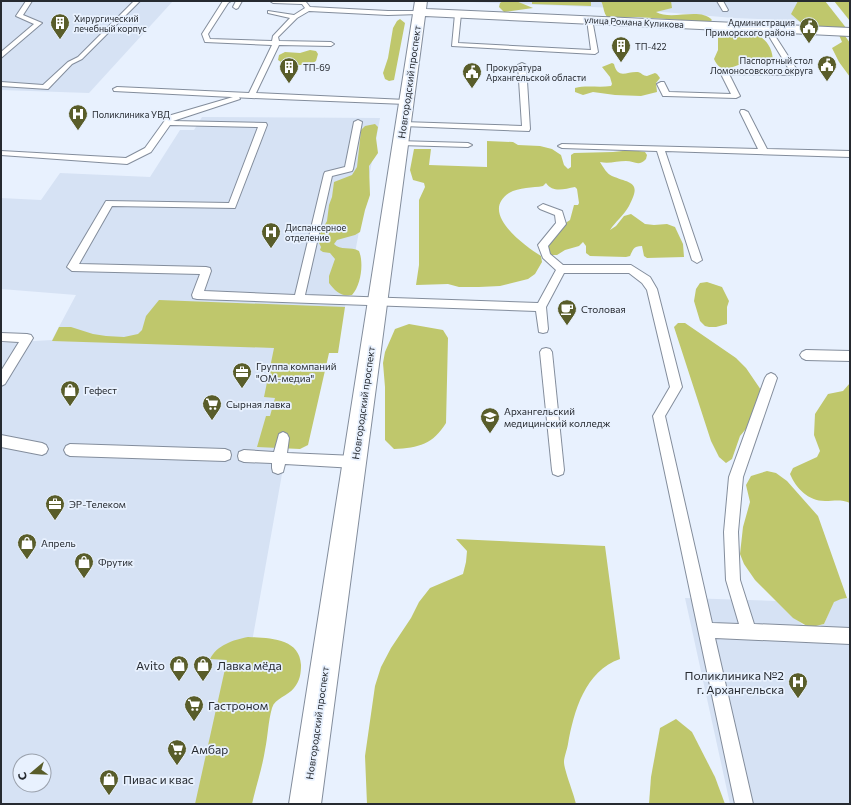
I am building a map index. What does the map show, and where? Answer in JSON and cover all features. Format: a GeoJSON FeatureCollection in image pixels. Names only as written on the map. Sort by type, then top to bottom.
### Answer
{"type":"FeatureCollection","features":[{"type":"Feature","properties":{"kind":"street","name":"улица Романа Куликова"},"geometry":{"type":"LineString","coordinates":[[416,6],[458,14],[850,32]]}},
{"type":"Feature","properties":{"kind":"street","name":"Новгородский проспект"},"geometry":{"type":"LineString","coordinates":[[305,804],[402,134],[416,6]]}},
{"type":"Feature","properties":{"kind":"lane"},"geometry":{"type":"LineString","coordinates":[[1,56],[39,23],[19,16],[30,1]]}},
{"type":"Feature","properties":{"kind":"lane"},"geometry":{"type":"LineString","coordinates":[[1,84],[44,87],[70,63],[80,58],[137,1]]}},
{"type":"Feature","properties":{"kind":"lane"},"geometry":{"type":"LineString","coordinates":[[228,1],[226,1],[205,34],[207,41],[331,44]]}},
{"type":"Feature","properties":{"kind":"lane"},"geometry":{"type":"LineString","coordinates":[[273,1],[388,13],[416,6]]}},
{"type":"Feature","properties":{"kind":"lane"},"geometry":{"type":"LineString","coordinates":[[720,1],[725,10]]}},
{"type":"Feature","properties":{"kind":"lane"},"geometry":{"type":"LineString","coordinates":[[251,96],[276,43],[275,37],[295,17],[302,4]]}},
{"type":"Feature","properties":{"kind":"lane"},"geometry":{"type":"LineString","coordinates":[[302,4],[359,4]]}},
{"type":"Feature","properties":{"kind":"lane"},"geometry":{"type":"LineString","coordinates":[[270,12],[295,17]]}},
{"type":"Feature","properties":{"kind":"lane"},"geometry":{"type":"LineString","coordinates":[[458,14],[454,45],[595,52],[590,20]]}},
{"type":"Feature","properties":{"kind":"lane"},"geometry":{"type":"LineString","coordinates":[[661,84],[666,94],[736,96],[724,72],[795,73],[767,28]]}},
{"type":"Feature","properties":{"kind":"lane"},"geometry":{"type":"LineString","coordinates":[[402,134],[526,128],[522,64]]}},
{"type":"Feature","properties":{"kind":"lane"},"geometry":{"type":"LineString","coordinates":[[117,90],[406,102]]}},
{"type":"Feature","properties":{"kind":"lane"},"geometry":{"type":"LineString","coordinates":[[1,154],[127,161],[148,150],[171,118],[228,100],[251,96]]}},
{"type":"Feature","properties":{"kind":"lane"},"geometry":{"type":"LineString","coordinates":[[744,112],[764,152]]}},
{"type":"Feature","properties":{"kind":"lane"},"geometry":{"type":"LineString","coordinates":[[299,298],[328,174],[349,169],[358,122]]}},
{"type":"Feature","properties":{"kind":"lane"},"geometry":{"type":"LineString","coordinates":[[168,123],[263,125],[232,206],[109,203],[72,267],[206,272],[197,295],[541,307]]}},
{"type":"Feature","properties":{"kind":"lane"},"geometry":{"type":"LineString","coordinates":[[402,134],[468,145]]}},
{"type":"Feature","properties":{"kind":"lane"},"geometry":{"type":"LineString","coordinates":[[562,146],[850,154]]}},
{"type":"Feature","properties":{"kind":"lane"},"geometry":{"type":"LineString","coordinates":[[660,149],[697,260]]}},
{"type":"Feature","properties":{"kind":"lane"},"geometry":{"type":"LineString","coordinates":[[543,207],[559,213],[561,224],[543,245],[546,256],[561,269],[631,269],[646,280],[652,289],[676,387],[659,416],[744,804]]}},
{"type":"Feature","properties":{"kind":"lane"},"geometry":{"type":"LineString","coordinates":[[543,329],[541,307],[561,269]]}},
{"type":"Feature","properties":{"kind":"lane"},"geometry":{"type":"LineString","coordinates":[[1,337],[27,338],[1,381]]}},
{"type":"Feature","properties":{"kind":"lane"},"geometry":{"type":"LineString","coordinates":[[546,352],[558,470]]}},
{"type":"Feature","properties":{"kind":"lane"},"geometry":{"type":"LineString","coordinates":[[806,355],[850,356]]}},
{"type":"Feature","properties":{"kind":"lane"},"geometry":{"type":"LineString","coordinates":[[749,632],[733,580],[731,532],[736,477],[771,378]]}},
{"type":"Feature","properties":{"kind":"lane"},"geometry":{"type":"LineString","coordinates":[[279,463],[283,438]]}},
{"type":"Feature","properties":{"kind":"lane"},"geometry":{"type":"LineString","coordinates":[[1,441],[42,449]]}},
{"type":"Feature","properties":{"kind":"lane"},"geometry":{"type":"LineString","coordinates":[[70,450],[225,455]]}},
{"type":"Feature","properties":{"kind":"lane"},"geometry":{"type":"LineString","coordinates":[[244,456],[279,463],[355,462]]}},
{"type":"Feature","properties":{"kind":"lane"},"geometry":{"type":"LineString","coordinates":[[706,630],[850,636]]}},
{"type":"Feature","properties":{"kind":"shaded area"},"geometry":{"type":"Polygon","coordinates":[[[1,1],[173,1],[89,93],[1,90],[1,1]]]}},
{"type":"Feature","properties":{"kind":"shaded area"},"geometry":{"type":"Polygon","coordinates":[[[445,1],[810,1],[826,22],[734,18],[615,8],[445,1]]]}},
{"type":"Feature","properties":{"kind":"shaded area"},"geometry":{"type":"Polygon","coordinates":[[[202,117],[380,118],[345,307],[304,351],[223,804],[1,804],[1,343],[52,340],[76,295],[1,289],[1,198],[41,200],[60,173],[150,177],[180,130],[194,130],[202,117]]]}},
{"type":"Feature","properties":{"kind":"shaded area"},"geometry":{"type":"Polygon","coordinates":[[[685,598],[776,601],[803,625],[817,627],[824,624],[834,601],[850,598],[850,804],[730,804],[685,598]]]}},
{"type":"Feature","properties":{"kind":"green space"},"geometry":{"type":"Polygon","coordinates":[[[503,1],[516,1],[533,8],[504,12],[499,7],[500,3],[503,1]]]}},
{"type":"Feature","properties":{"kind":"green space"},"geometry":{"type":"Polygon","coordinates":[[[532,1],[591,1],[591,6],[532,4],[532,1]]]}},
{"type":"Feature","properties":{"kind":"green space"},"geometry":{"type":"Polygon","coordinates":[[[601,1],[671,1],[672,8],[656,12],[669,15],[693,14],[707,16],[712,20],[710,22],[638,17],[608,18],[605,14],[601,1]]]}},
{"type":"Feature","properties":{"kind":"green space"},"geometry":{"type":"Polygon","coordinates":[[[798,1],[825,1],[847,29],[807,28],[791,14],[798,1]]]}},
{"type":"Feature","properties":{"kind":"green space"},"geometry":{"type":"Polygon","coordinates":[[[834,1],[850,1],[850,21],[834,1]]]}},
{"type":"Feature","properties":{"kind":"green space"},"geometry":{"type":"Polygon","coordinates":[[[400,19],[405,23],[394,80],[389,81],[385,79],[383,73],[388,58],[393,28],[400,19]]]}},
{"type":"Feature","properties":{"kind":"green space"},"geometry":{"type":"Polygon","coordinates":[[[734,30],[756,34],[766,42],[770,47],[773,63],[747,63],[725,69],[717,65],[714,59],[718,50],[718,37],[726,32],[734,30]]]}},
{"type":"Feature","properties":{"kind":"green space"},"geometry":{"type":"Polygon","coordinates":[[[843,33],[850,43],[850,77],[839,62],[832,48],[842,42],[839,35],[843,33]]]}},
{"type":"Feature","properties":{"kind":"green space"},"geometry":{"type":"Polygon","coordinates":[[[310,50],[316,51],[318,54],[316,61],[310,65],[296,65],[294,70],[288,71],[284,64],[278,60],[279,55],[285,52],[300,53],[310,50]]]}},
{"type":"Feature","properties":{"kind":"green space"},"geometry":{"type":"Polygon","coordinates":[[[612,63],[618,72],[623,74],[638,72],[644,76],[647,76],[655,73],[657,74],[660,78],[656,83],[657,92],[641,96],[593,92],[583,95],[575,92],[575,88],[579,87],[611,86],[612,84],[610,77],[602,67],[612,63]]]}},
{"type":"Feature","properties":{"kind":"green space"},"geometry":{"type":"Polygon","coordinates":[[[375,124],[378,127],[376,138],[378,153],[369,166],[370,195],[360,232],[337,240],[334,244],[339,247],[359,251],[361,256],[361,274],[358,286],[352,295],[345,295],[336,291],[329,283],[329,276],[335,259],[330,253],[320,250],[321,247],[317,239],[327,221],[334,182],[352,175],[357,167],[361,130],[365,126],[375,124]]]}},
{"type":"Feature","properties":{"kind":"green space"},"geometry":{"type":"Polygon","coordinates":[[[487,141],[513,142],[518,145],[540,146],[552,149],[561,155],[564,165],[568,169],[571,167],[571,155],[574,153],[632,150],[645,152],[647,155],[646,159],[641,163],[629,161],[607,163],[600,162],[610,175],[629,182],[634,188],[633,198],[629,206],[610,230],[616,226],[624,216],[631,214],[645,224],[667,224],[675,227],[683,244],[684,257],[647,258],[644,256],[642,246],[635,248],[630,256],[626,257],[590,256],[586,253],[586,246],[583,242],[579,246],[565,250],[557,255],[548,255],[545,249],[564,224],[570,220],[574,205],[578,205],[579,203],[577,189],[575,187],[555,189],[546,183],[543,186],[522,189],[509,193],[501,201],[499,210],[501,219],[515,237],[541,256],[542,262],[535,274],[528,279],[500,286],[459,287],[448,284],[416,285],[419,265],[419,200],[425,187],[424,183],[413,180],[410,170],[414,149],[431,149],[429,165],[487,167],[487,141]]]}},
{"type":"Feature","properties":{"kind":"green space"},"geometry":{"type":"Polygon","coordinates":[[[707,282],[722,287],[729,301],[727,307],[727,324],[709,327],[705,326],[700,321],[694,301],[696,289],[700,283],[707,282]]]}},
{"type":"Feature","properties":{"kind":"green space"},"geometry":{"type":"Polygon","coordinates":[[[159,300],[345,307],[338,353],[329,353],[308,445],[300,449],[257,447],[266,416],[270,416],[275,398],[264,397],[274,348],[52,341],[59,327],[71,327],[93,334],[106,336],[124,337],[138,334],[142,330],[146,316],[159,300]]]}},
{"type":"Feature","properties":{"kind":"green space"},"geometry":{"type":"Polygon","coordinates":[[[678,323],[685,323],[736,358],[746,368],[761,390],[750,424],[740,436],[732,459],[726,463],[719,457],[711,441],[674,327],[678,323]]]}},
{"type":"Feature","properties":{"kind":"green space"},"geometry":{"type":"Polygon","coordinates":[[[409,324],[443,330],[448,338],[446,423],[436,436],[424,444],[394,449],[385,440],[385,387],[383,363],[385,352],[395,329],[409,324]]]}},
{"type":"Feature","properties":{"kind":"green space"},"geometry":{"type":"Polygon","coordinates":[[[850,383],[850,503],[813,499],[799,489],[790,474],[793,468],[817,457],[820,451],[814,435],[815,414],[828,394],[843,391],[850,383]]]}},
{"type":"Feature","properties":{"kind":"green space"},"geometry":{"type":"Polygon","coordinates":[[[767,471],[776,473],[787,481],[818,516],[847,598],[834,602],[824,624],[812,627],[807,626],[793,618],[755,580],[744,564],[740,554],[743,527],[750,502],[746,485],[751,476],[767,471]]]}},
{"type":"Feature","properties":{"kind":"green space"},"geometry":{"type":"Polygon","coordinates":[[[456,539],[605,546],[620,659],[608,665],[590,682],[583,694],[574,718],[564,762],[576,804],[367,804],[365,756],[375,686],[381,667],[419,602],[430,588],[463,574],[467,551],[456,539]]]}},
{"type":"Feature","properties":{"kind":"green space"},"geometry":{"type":"Polygon","coordinates":[[[248,637],[282,641],[295,649],[299,656],[301,665],[299,680],[291,691],[279,699],[272,708],[264,757],[252,804],[195,804],[227,660],[210,659],[217,650],[226,644],[248,637]]]}},
{"type":"Feature","properties":{"kind":"green space"},"geometry":{"type":"Polygon","coordinates":[[[676,719],[692,732],[715,777],[725,804],[649,804],[651,777],[660,728],[676,719]]]}},
{"type":"Feature","properties":{"kind":"place","name":"Хирургический лечебный корпус"},"geometry":{"type":"Point","coordinates":[60,40]}},
{"type":"Feature","properties":{"kind":"place","name":"Администрация Приморского района"},"geometry":{"type":"Point","coordinates":[809,44]}},
{"type":"Feature","properties":{"kind":"place","name":"ТП-422"},"geometry":{"type":"Point","coordinates":[621,63]}},
{"type":"Feature","properties":{"kind":"place","name":"Паспортный стол Ломоносовского округа"},"geometry":{"type":"Point","coordinates":[827,82]}},
{"type":"Feature","properties":{"kind":"place","name":"ТП-69"},"geometry":{"type":"Point","coordinates":[289,84]}},
{"type":"Feature","properties":{"kind":"place","name":"Прокуратура Архангельской области"},"geometry":{"type":"Point","coordinates":[472,89]}},
{"type":"Feature","properties":{"kind":"place","name":"Поликлиника УВД"},"geometry":{"type":"Point","coordinates":[78,131]}},
{"type":"Feature","properties":{"kind":"place","name":"Диспансерное отделение"},"geometry":{"type":"Point","coordinates":[271,249]}},
{"type":"Feature","properties":{"kind":"place","name":"Столовая"},"geometry":{"type":"Point","coordinates":[567,326]}},
{"type":"Feature","properties":{"kind":"place","name":"Группа компаний \"ОМ-медиа\""},"geometry":{"type":"Point","coordinates":[242,389]}},
{"type":"Feature","properties":{"kind":"place","name":"Гефест"},"geometry":{"type":"Point","coordinates":[70,407]}},
{"type":"Feature","properties":{"kind":"place","name":"Сырная лавка"},"geometry":{"type":"Point","coordinates":[212,421]}},
{"type":"Feature","properties":{"kind":"place","name":"Архангельский медицинский колледж"},"geometry":{"type":"Point","coordinates":[490,434]}},
{"type":"Feature","properties":{"kind":"place","name":"ЭР-Телеком"},"geometry":{"type":"Point","coordinates":[55,521]}},
{"type":"Feature","properties":{"kind":"place","name":"Апрель"},"geometry":{"type":"Point","coordinates":[27,560]}},
{"type":"Feature","properties":{"kind":"place","name":"Фрутик"},"geometry":{"type":"Point","coordinates":[84,579]}},
{"type":"Feature","properties":{"kind":"place","name":"Avito"},"geometry":{"type":"Point","coordinates":[179,682]}},
{"type":"Feature","properties":{"kind":"place","name":"Лавка мёда"},"geometry":{"type":"Point","coordinates":[203,682]}},
{"type":"Feature","properties":{"kind":"place","name":"Поликлиника №2 г. Архангельска"},"geometry":{"type":"Point","coordinates":[798,699]}},
{"type":"Feature","properties":{"kind":"place","name":"Гастроном"},"geometry":{"type":"Point","coordinates":[194,722]}},
{"type":"Feature","properties":{"kind":"place","name":"Амбар"},"geometry":{"type":"Point","coordinates":[177,766]}},
{"type":"Feature","properties":{"kind":"place","name":"Пивас и квас"},"geometry":{"type":"Point","coordinates":[109,796]}}]}
